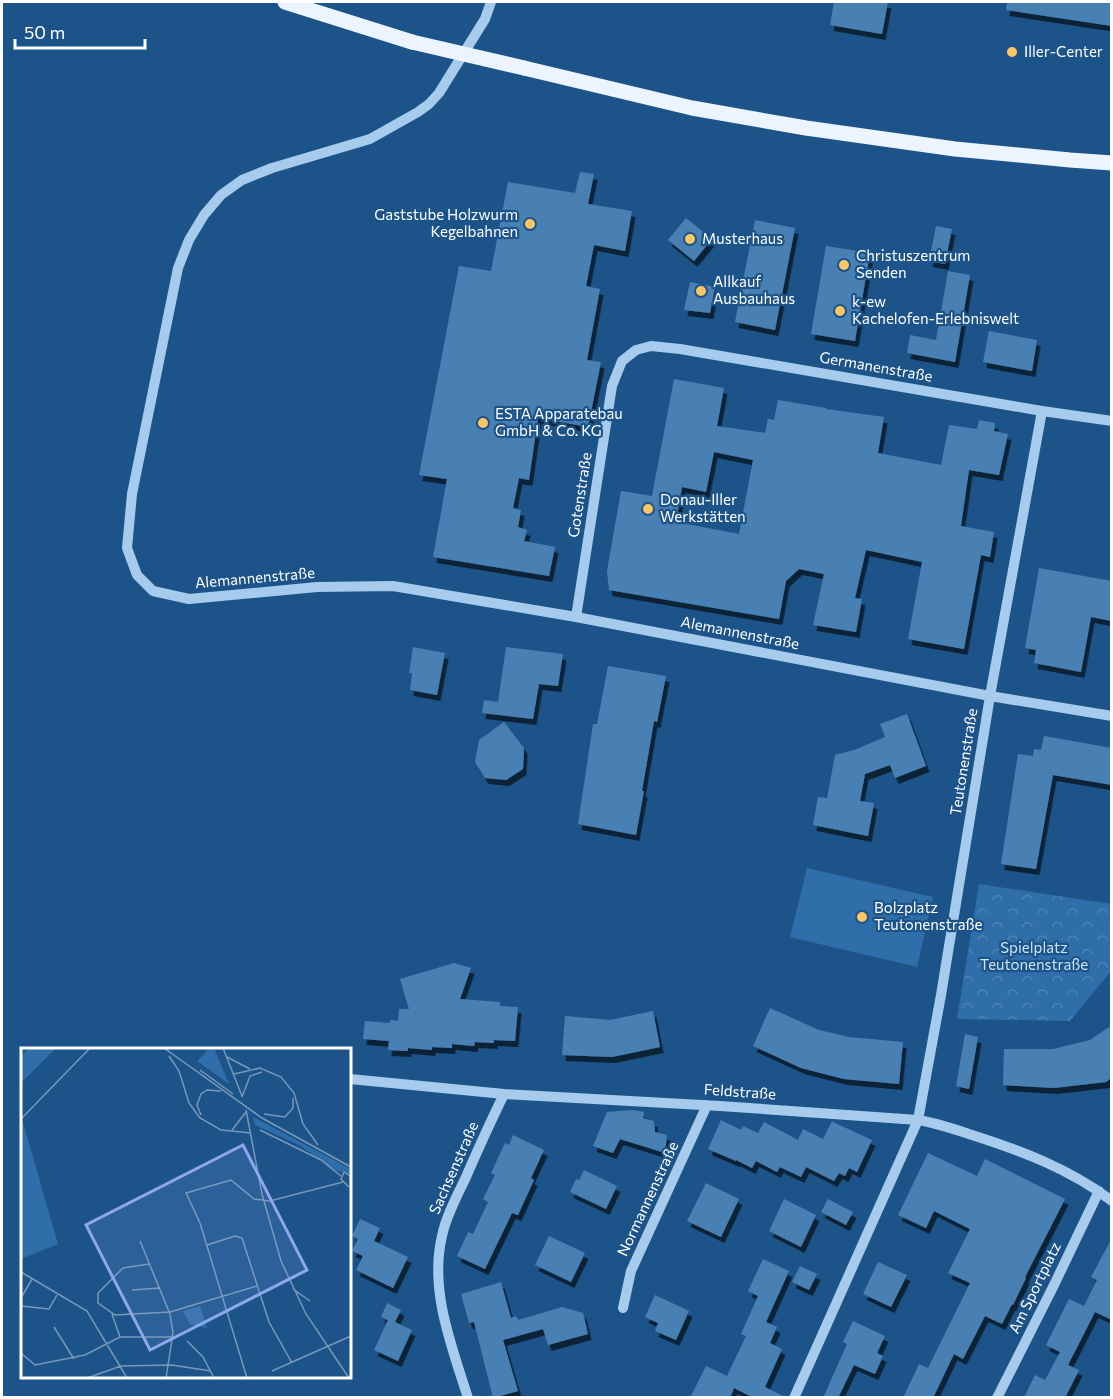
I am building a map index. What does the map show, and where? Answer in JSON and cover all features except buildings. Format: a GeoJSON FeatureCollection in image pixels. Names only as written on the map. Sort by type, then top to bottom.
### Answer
{"type":"FeatureCollection","features":[{"type":"Feature","properties":{"kind":"main road"},"geometry":{"type":"LineString","coordinates":[[285,2],[412,42],[692,108],[806,128],[955,149],[1112,163]]}},
{"type":"Feature","properties":{"kind":"street","name":"Alemannenstraße"},"geometry":{"type":"LineString","coordinates":[[490,6],[485,19],[439,93],[429,104],[370,139],[272,168],[242,180],[221,195],[204,215],[189,240],[178,268],[132,494],[127,548],[137,574],[153,591],[189,599],[317,587],[393,586],[576,617],[990,696],[1112,716]]}},
{"type":"Feature","properties":{"kind":"street","name":"Germanenstraße"},"geometry":{"type":"LineString","coordinates":[[636,350],[651,346],[680,348],[1042,411],[1112,421]]}},
{"type":"Feature","properties":{"kind":"street","name":"Gotenstraße"},"geometry":{"type":"LineString","coordinates":[[576,617],[612,386],[622,361],[636,350]]}},
{"type":"Feature","properties":{"kind":"street","name":"Teutonenstraße"},"geometry":{"type":"LineString","coordinates":[[918,1119],[941,995],[990,696],[1042,411]]}},
{"type":"Feature","properties":{"kind":"street","name":"Feldstraße"},"geometry":{"type":"LineString","coordinates":[[351,1079],[504,1094],[918,1119],[991,1141],[1042,1160],[1071,1174],[1112,1201]]}},
{"type":"Feature","properties":{"kind":"street","name":"Sachsenstraße"},"geometry":{"type":"LineString","coordinates":[[468,1398],[448,1336],[440,1291],[439,1258],[442,1236],[452,1206],[504,1094]]}},
{"type":"Feature","properties":{"kind":"street","name":"Normannenstraße"},"geometry":{"type":"LineString","coordinates":[[623,1308],[631,1270],[707,1105]]}},
{"type":"Feature","properties":{"kind":"street"},"geometry":{"type":"LineString","coordinates":[[794,1398],[918,1119]]}},
{"type":"Feature","properties":{"kind":"street","name":"Am Sportplatz"},"geometry":{"type":"LineString","coordinates":[[997,1398],[1099,1191]]}},
{"type":"Feature","properties":{"kind":"green space","name":"Bolzplatz Teutonenstraße"},"geometry":{"type":"Polygon","coordinates":[[[807,868],[933,897],[917,967],[790,937],[807,868]]]}},
{"type":"Feature","properties":{"kind":"green space","name":"Spielplatz Teutonenstraße"},"geometry":{"type":"Polygon","coordinates":[[[979,884],[1111,904],[1111,971],[1070,1021],[957,1019],[979,884]]]}},
{"type":"Feature","properties":{"kind":"place","name":"Iller-Center"},"geometry":{"type":"Point","coordinates":[1012,52]}},
{"type":"Feature","properties":{"kind":"place","name":"Gaststube Holzwurm Kegelbahnen"},"geometry":{"type":"Point","coordinates":[530,224]}},
{"type":"Feature","properties":{"kind":"place","name":"Musterhaus"},"geometry":{"type":"Point","coordinates":[690,239]}},
{"type":"Feature","properties":{"kind":"place","name":"Christuszentrum Senden"},"geometry":{"type":"Point","coordinates":[844,265]}},
{"type":"Feature","properties":{"kind":"place","name":"Allkauf Ausbauhaus"},"geometry":{"type":"Point","coordinates":[701,291]}},
{"type":"Feature","properties":{"kind":"place","name":"k-ew Kachelofen-Erlebniswelt"},"geometry":{"type":"Point","coordinates":[840,311]}},
{"type":"Feature","properties":{"kind":"place","name":"ESTA Apparatebau GmbH & Co. KG"},"geometry":{"type":"Point","coordinates":[483,423]}},
{"type":"Feature","properties":{"kind":"place","name":"Donau-Iller Werkstätten"},"geometry":{"type":"Point","coordinates":[648,509]}},
{"type":"Feature","properties":{"kind":"place","name":"Bolzplatz Teutonenstraße"},"geometry":{"type":"Point","coordinates":[862,917]}}]}
